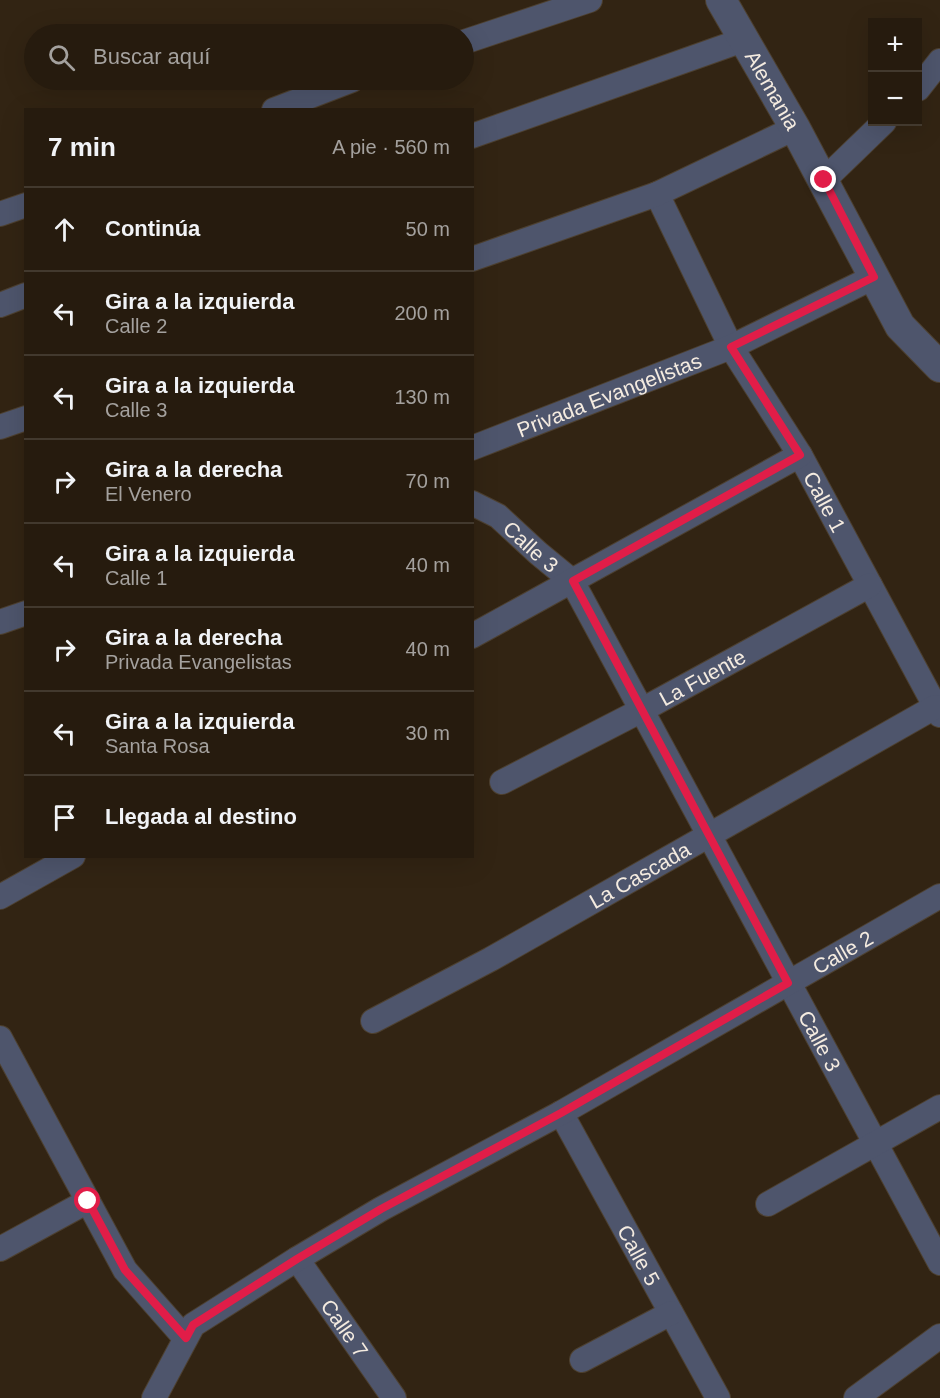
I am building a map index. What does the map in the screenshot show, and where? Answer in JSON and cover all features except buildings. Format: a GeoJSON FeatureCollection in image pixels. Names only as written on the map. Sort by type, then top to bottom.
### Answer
{"type":"FeatureCollection","features":[{"type":"Feature","properties":{"kind":"street"},"geometry":{"type":"LineString","coordinates":[[474,39],[590,0]]}},
{"type":"Feature","properties":{"kind":"street","name":"Alemania"},"geometry":{"type":"LineString","coordinates":[[721,0],[824,180],[900,326],[940,367]]}},
{"type":"Feature","properties":{"kind":"street"},"geometry":{"type":"LineString","coordinates":[[474,135],[743,40]]}},
{"type":"Feature","properties":{"kind":"street"},"geometry":{"type":"LineString","coordinates":[[922,84],[940,61]]}},
{"type":"Feature","properties":{"kind":"street"},"geometry":{"type":"LineString","coordinates":[[279,108],[326,90]]}},
{"type":"Feature","properties":{"kind":"street"},"geometry":{"type":"LineString","coordinates":[[824,180],[880,126]]}},
{"type":"Feature","properties":{"kind":"street"},"geometry":{"type":"LineString","coordinates":[[474,258],[657,194],[795,128]]}},
{"type":"Feature","properties":{"kind":"street","name":"Calle 1"},"geometry":{"type":"LineString","coordinates":[[657,194],[731,347],[800,455],[938,711]]}},
{"type":"Feature","properties":{"kind":"street"},"geometry":{"type":"LineString","coordinates":[[0,214],[24,206]]}},
{"type":"Feature","properties":{"kind":"street","name":"Privada Evangelistas"},"geometry":{"type":"LineString","coordinates":[[474,447],[731,347],[874,277]]}},
{"type":"Feature","properties":{"kind":"street"},"geometry":{"type":"LineString","coordinates":[[0,305],[24,296]]}},
{"type":"Feature","properties":{"kind":"street"},"geometry":{"type":"LineString","coordinates":[[0,427],[24,419]]}},
{"type":"Feature","properties":{"kind":"street"},"geometry":{"type":"LineString","coordinates":[[474,635],[800,455]]}},
{"type":"Feature","properties":{"kind":"street","name":"Calle 3"},"geometry":{"type":"LineString","coordinates":[[474,504],[498,516],[573,581],[940,1263]]}},
{"type":"Feature","properties":{"kind":"street","name":"La Fuente"},"geometry":{"type":"LineString","coordinates":[[502,782],[642,710],[870,585]]}},
{"type":"Feature","properties":{"kind":"street"},"geometry":{"type":"LineString","coordinates":[[0,622],[24,614]]}},
{"type":"Feature","properties":{"kind":"street","name":"La Cascada"},"geometry":{"type":"LineString","coordinates":[[374,1021],[938,711]]}},
{"type":"Feature","properties":{"kind":"street"},"geometry":{"type":"LineString","coordinates":[[0,897],[69,858]]}},
{"type":"Feature","properties":{"kind":"street","name":"Calle 2"},"geometry":{"type":"LineString","coordinates":[[154,1398],[193,1325],[381,1209],[561,1113],[940,896]]}},
{"type":"Feature","properties":{"kind":"street"},"geometry":{"type":"LineString","coordinates":[[0,1038],[8,1071],[88,1201],[125,1270],[186,1338]]}},
{"type":"Feature","properties":{"kind":"street"},"geometry":{"type":"LineString","coordinates":[[768,1204],[940,1107]]}},
{"type":"Feature","properties":{"kind":"street","name":"Calle 5"},"geometry":{"type":"LineString","coordinates":[[561,1113],[718,1398]]}},
{"type":"Feature","properties":{"kind":"street"},"geometry":{"type":"LineString","coordinates":[[0,1249],[88,1201]]}},
{"type":"Feature","properties":{"kind":"street","name":"Calle 7"},"geometry":{"type":"LineString","coordinates":[[297,1259],[394,1398]]}},
{"type":"Feature","properties":{"kind":"street"},"geometry":{"type":"LineString","coordinates":[[582,1360],[671,1313]]}},
{"type":"Feature","properties":{"kind":"street"},"geometry":{"type":"LineString","coordinates":[[856,1398],[940,1336]]}},
{"type":"Feature","properties":{"kind":"route"},"geometry":{"type":"LineString","coordinates":[[88,1201],[125,1270],[186,1338],[193,1325],[381,1209],[561,1113],[788,983],[573,581],[800,455],[731,347],[874,277],[824,180]]}}]}
